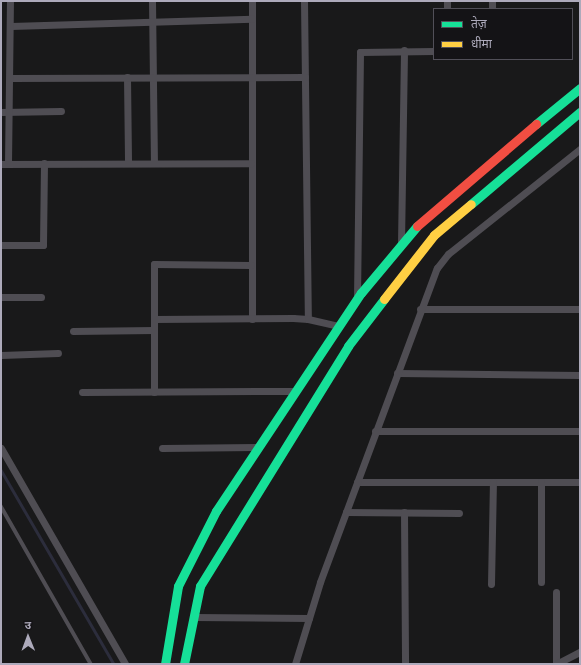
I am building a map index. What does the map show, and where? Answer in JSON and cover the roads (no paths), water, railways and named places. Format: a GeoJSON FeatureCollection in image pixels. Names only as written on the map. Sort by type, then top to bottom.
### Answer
{"type":"FeatureCollection","features":[{"type":"Feature","properties":{"kind":"street"},"geometry":{"type":"LineString","coordinates":[[10,1],[10,111],[5,163],[251,163]]}},
{"type":"Feature","properties":{"kind":"street"},"geometry":{"type":"LineString","coordinates":[[152,1],[154,163]]}},
{"type":"Feature","properties":{"kind":"street"},"geometry":{"type":"LineString","coordinates":[[252,1],[250,77],[252,319]]}},
{"type":"Feature","properties":{"kind":"street"},"geometry":{"type":"LineString","coordinates":[[304,1],[308,319]]}},
{"type":"Feature","properties":{"kind":"street"},"geometry":{"type":"LineString","coordinates":[[11,26],[252,19]]}},
{"type":"Feature","properties":{"kind":"street"},"geometry":{"type":"LineString","coordinates":[[357,300],[359,53],[365,50],[433,51]]}},
{"type":"Feature","properties":{"kind":"street"},"geometry":{"type":"LineString","coordinates":[[401,243],[404,50]]}},
{"type":"Feature","properties":{"kind":"street"},"geometry":{"type":"LineString","coordinates":[[127,77],[128,163]]}},
{"type":"Feature","properties":{"kind":"street"},"geometry":{"type":"LineString","coordinates":[[10,78],[305,77]]}},
{"type":"Feature","properties":{"kind":"street"},"geometry":{"type":"LineString","coordinates":[[165,664],[178,586],[216,512],[338,326],[401,243],[471,178],[580,88]]}},
{"type":"Feature","properties":{"kind":"street"},"geometry":{"type":"LineString","coordinates":[[1,112],[61,111]]}},
{"type":"Feature","properties":{"kind":"street"},"geometry":{"type":"LineString","coordinates":[[184,664],[200,586],[265,476],[353,340],[434,235],[580,112]]}},
{"type":"Feature","properties":{"kind":"street"},"geometry":{"type":"LineString","coordinates":[[295,664],[309,618],[346,512],[420,309],[437,268],[448,254],[580,149]]}},
{"type":"Feature","properties":{"kind":"street"},"geometry":{"type":"LineString","coordinates":[[1,245],[43,245],[44,163]]}},
{"type":"Feature","properties":{"kind":"street"},"geometry":{"type":"LineString","coordinates":[[154,392],[154,264],[251,265]]}},
{"type":"Feature","properties":{"kind":"street"},"geometry":{"type":"LineString","coordinates":[[1,297],[41,297]]}},
{"type":"Feature","properties":{"kind":"street"},"geometry":{"type":"LineString","coordinates":[[420,309],[580,309]]}},
{"type":"Feature","properties":{"kind":"street"},"geometry":{"type":"LineString","coordinates":[[154,319],[308,319],[338,326]]}},
{"type":"Feature","properties":{"kind":"street"},"geometry":{"type":"LineString","coordinates":[[73,331],[154,330]]}},
{"type":"Feature","properties":{"kind":"street"},"geometry":{"type":"LineString","coordinates":[[1,355],[58,353]]}},
{"type":"Feature","properties":{"kind":"street"},"geometry":{"type":"LineString","coordinates":[[397,373],[580,375]]}},
{"type":"Feature","properties":{"kind":"street"},"geometry":{"type":"LineString","coordinates":[[82,392],[295,391]]}},
{"type":"Feature","properties":{"kind":"street"},"geometry":{"type":"LineString","coordinates":[[376,431],[580,431]]}},
{"type":"Feature","properties":{"kind":"street"},"geometry":{"type":"LineString","coordinates":[[162,448],[259,447]]}},
{"type":"Feature","properties":{"kind":"street"},"geometry":{"type":"LineString","coordinates":[[1,448],[125,664]]}},
{"type":"Feature","properties":{"kind":"street"},"geometry":{"type":"LineString","coordinates":[[357,482],[580,482]]}},
{"type":"Feature","properties":{"kind":"street"},"geometry":{"type":"LineString","coordinates":[[491,584],[493,482]]}},
{"type":"Feature","properties":{"kind":"street"},"geometry":{"type":"LineString","coordinates":[[541,482],[541,582]]}},
{"type":"Feature","properties":{"kind":"street"},"geometry":{"type":"LineString","coordinates":[[346,512],[459,513]]}},
{"type":"Feature","properties":{"kind":"street"},"geometry":{"type":"LineString","coordinates":[[404,512],[406,664]]}},
{"type":"Feature","properties":{"kind":"street"},"geometry":{"type":"LineString","coordinates":[[556,592],[556,664],[580,652]]}},
{"type":"Feature","properties":{"kind":"street"},"geometry":{"type":"LineString","coordinates":[[193,617],[309,618]]}},
{"type":"Feature","properties":{"kind":"lane"},"geometry":{"type":"LineString","coordinates":[[1,506],[91,664]]}},
{"type":"Feature","properties":{"kind":"waterway"},"geometry":{"type":"LineString","coordinates":[[1,470],[114,664]]}}]}
